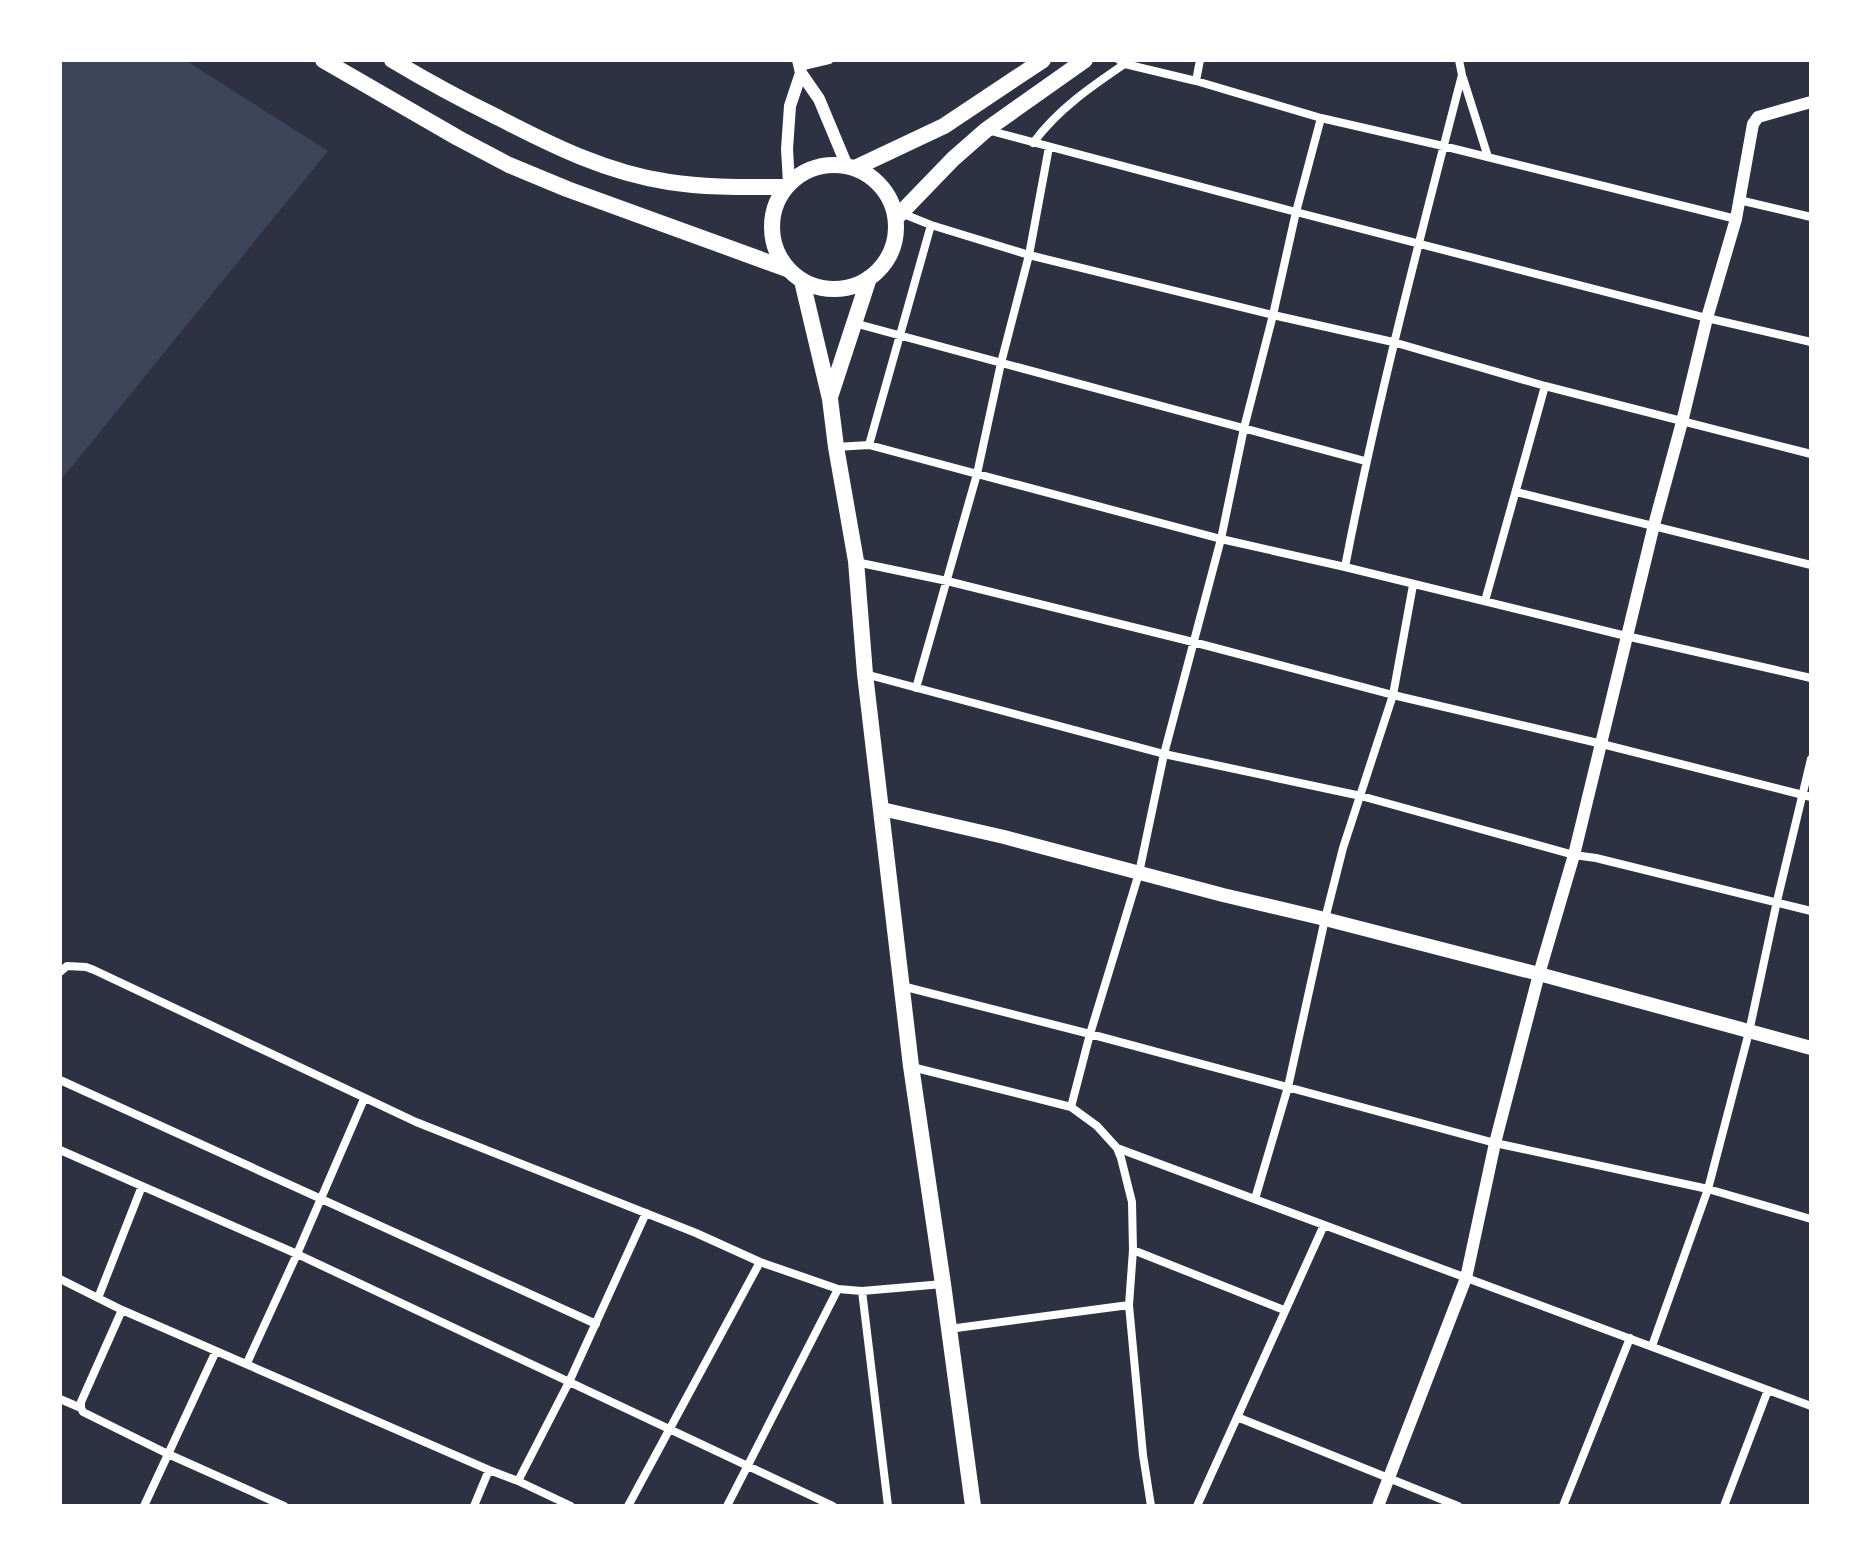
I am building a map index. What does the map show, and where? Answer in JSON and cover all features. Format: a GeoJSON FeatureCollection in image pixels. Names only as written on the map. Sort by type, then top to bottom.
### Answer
{"type":"FeatureCollection","features":[{"type":"Feature","properties":{"kind":"main road"},"geometry":{"type":"LineString","coordinates":[[323,60],[509,165],[787,269]]}},
{"type":"Feature","properties":{"kind":"main road"},"geometry":{"type":"LineString","coordinates":[[392,60],[576,156],[622,171],[669,182],[787,185]]}},
{"type":"Feature","properties":{"kind":"main road"},"geometry":{"type":"LineString","coordinates":[[851,167],[944,126],[1043,60]]}},
{"type":"Feature","properties":{"kind":"main road"},"geometry":{"type":"LineString","coordinates":[[898,215],[986,130],[1085,60]]}},
{"type":"Feature","properties":{"kind":"main road"},"geometry":{"type":"LineString","coordinates":[[831,164],[851,167],[870,176],[882,187],[898,215],[891,251],[882,266],[869,278],[853,286],[836,289],[802,281],[787,269],[777,255],[771,220],[776,203],[787,185],[801,173],[831,164]]}},
{"type":"Feature","properties":{"kind":"main road"},"geometry":{"type":"LineString","coordinates":[[830,399],[869,278]]}},
{"type":"Feature","properties":{"kind":"main road"},"geometry":{"type":"LineString","coordinates":[[802,281],[830,399],[856,561],[865,674],[911,1066],[973,1506]]}},
{"type":"Feature","properties":{"kind":"main road"},"geometry":{"type":"LineString","coordinates":[[882,809],[1004,837],[1539,974],[1811,1048]]}},
{"type":"Feature","properties":{"kind":"street"},"geometry":{"type":"LineString","coordinates":[[799,67],[829,60]]}},
{"type":"Feature","properties":{"kind":"street"},"geometry":{"type":"LineString","coordinates":[[1196,81],[1200,60]]}},
{"type":"Feature","properties":{"kind":"street"},"geometry":{"type":"LineString","coordinates":[[1459,60],[1488,157]]}},
{"type":"Feature","properties":{"kind":"street"},"geometry":{"type":"LineString","coordinates":[[1033,143],[1069,105],[1125,61],[1321,118],[1736,219]]}},
{"type":"Feature","properties":{"kind":"street"},"geometry":{"type":"LineString","coordinates":[[787,185],[790,106],[799,67]]}},
{"type":"Feature","properties":{"kind":"street"},"geometry":{"type":"LineString","coordinates":[[799,67],[819,99],[851,167]]}},
{"type":"Feature","properties":{"kind":"street"},"geometry":{"type":"LineString","coordinates":[[1345,567],[1365,461],[1393,342],[1462,75]]}},
{"type":"Feature","properties":{"kind":"street"},"geometry":{"type":"LineString","coordinates":[[1378,1506],[1466,1278],[1495,1143],[1574,855],[1654,525],[1736,219],[1753,124],[1758,117],[1811,102]]}},
{"type":"Feature","properties":{"kind":"street"},"geometry":{"type":"LineString","coordinates":[[1071,1107],[1139,873],[1164,754],[1221,539],[1244,428],[1321,118]]}},
{"type":"Feature","properties":{"kind":"street"},"geometry":{"type":"LineString","coordinates":[[986,130],[1707,318],[1811,342]]}},
{"type":"Feature","properties":{"kind":"street"},"geometry":{"type":"LineString","coordinates":[[916,688],[977,474],[1029,255],[1049,147]]}},
{"type":"Feature","properties":{"kind":"street"},"geometry":{"type":"LineString","coordinates":[[1739,200],[1811,217]]}},
{"type":"Feature","properties":{"kind":"street"},"geometry":{"type":"LineString","coordinates":[[898,215],[1029,255],[1393,342],[1545,386],[1811,454]]}},
{"type":"Feature","properties":{"kind":"street"},"geometry":{"type":"LineString","coordinates":[[869,445],[931,225]]}},
{"type":"Feature","properties":{"kind":"street"},"geometry":{"type":"LineString","coordinates":[[854,323],[1365,461]]}},
{"type":"Feature","properties":{"kind":"street"},"geometry":{"type":"LineString","coordinates":[[1485,601],[1545,386]]}},
{"type":"Feature","properties":{"kind":"street"},"geometry":{"type":"LineString","coordinates":[[836,447],[869,445],[1221,539],[1811,678]]}},
{"type":"Feature","properties":{"kind":"street"},"geometry":{"type":"LineString","coordinates":[[1516,492],[1811,565]]}},
{"type":"Feature","properties":{"kind":"street"},"geometry":{"type":"LineString","coordinates":[[856,561],[947,581],[1806,796]]}},
{"type":"Feature","properties":{"kind":"street"},"geometry":{"type":"LineString","coordinates":[[1255,1199],[1288,1087],[1343,848],[1393,695],[1413,585]]}},
{"type":"Feature","properties":{"kind":"street"},"geometry":{"type":"LineString","coordinates":[[865,674],[1164,754],[1361,796],[1574,855],[1811,911]]}},
{"type":"Feature","properties":{"kind":"street"},"geometry":{"type":"LineString","coordinates":[[1652,1346],[1708,1189],[1749,1032],[1777,901],[1806,796],[1811,759]]}},
{"type":"Feature","properties":{"kind":"street"},"geometry":{"type":"LineString","coordinates":[[60,972],[67,966],[94,970],[416,1122],[696,1233],[760,1262],[838,1289],[862,1291],[943,1284]]}},
{"type":"Feature","properties":{"kind":"street"},"geometry":{"type":"LineString","coordinates":[[902,986],[1495,1143],[1708,1189],[1811,1219]]}},
{"type":"Feature","properties":{"kind":"street"},"geometry":{"type":"LineString","coordinates":[[911,1066],[1071,1107],[1107,1134],[1117,1148],[1132,1202],[1129,1305],[1143,1455],[1151,1506]]}},
{"type":"Feature","properties":{"kind":"street"},"geometry":{"type":"LineString","coordinates":[[60,1080],[596,1324]]}},
{"type":"Feature","properties":{"kind":"street"},"geometry":{"type":"LineString","coordinates":[[247,1363],[364,1099]]}},
{"type":"Feature","properties":{"kind":"street"},"geometry":{"type":"LineString","coordinates":[[1117,1148],[1811,1406]]}},
{"type":"Feature","properties":{"kind":"street"},"geometry":{"type":"LineString","coordinates":[[60,1150],[297,1254],[833,1506]]}},
{"type":"Feature","properties":{"kind":"street"},"geometry":{"type":"LineString","coordinates":[[98,1298],[142,1186]]}},
{"type":"Feature","properties":{"kind":"street"},"geometry":{"type":"LineString","coordinates":[[518,1481],[569,1382],[646,1213]]}},
{"type":"Feature","properties":{"kind":"street"},"geometry":{"type":"LineString","coordinates":[[1197,1506],[1324,1225]]}},
{"type":"Feature","properties":{"kind":"street"},"geometry":{"type":"LineString","coordinates":[[1133,1250],[1284,1310]]}},
{"type":"Feature","properties":{"kind":"street"},"geometry":{"type":"LineString","coordinates":[[628,1506],[760,1262]]}},
{"type":"Feature","properties":{"kind":"street"},"geometry":{"type":"LineString","coordinates":[[60,1279],[122,1310],[571,1506]]}},
{"type":"Feature","properties":{"kind":"street"},"geometry":{"type":"LineString","coordinates":[[727,1506],[838,1289]]}},
{"type":"Feature","properties":{"kind":"street"},"geometry":{"type":"LineString","coordinates":[[862,1291],[888,1506]]}},
{"type":"Feature","properties":{"kind":"street"},"geometry":{"type":"LineString","coordinates":[[949,1329],[1129,1305]]}},
{"type":"Feature","properties":{"kind":"street"},"geometry":{"type":"LineString","coordinates":[[81,1408],[122,1310]]}},
{"type":"Feature","properties":{"kind":"street"},"geometry":{"type":"LineString","coordinates":[[1563,1506],[1630,1338]]}},
{"type":"Feature","properties":{"kind":"street"},"geometry":{"type":"LineString","coordinates":[[144,1506],[216,1351]]}},
{"type":"Feature","properties":{"kind":"street"},"geometry":{"type":"LineString","coordinates":[[1724,1506],[1768,1390]]}},
{"type":"Feature","properties":{"kind":"street"},"geometry":{"type":"LineString","coordinates":[[60,1399],[168,1454],[284,1506]]}},
{"type":"Feature","properties":{"kind":"street"},"geometry":{"type":"LineString","coordinates":[[1237,1417],[1458,1506]]}},
{"type":"Feature","properties":{"kind":"street"},"geometry":{"type":"LineString","coordinates":[[474,1506],[489,1470]]}},
{"type":"Feature","properties":{"kind":"shaded area"},"geometry":{"type":"Polygon","coordinates":[[[60,60],[185,60],[328,151],[60,481],[60,60]]]}}]}
